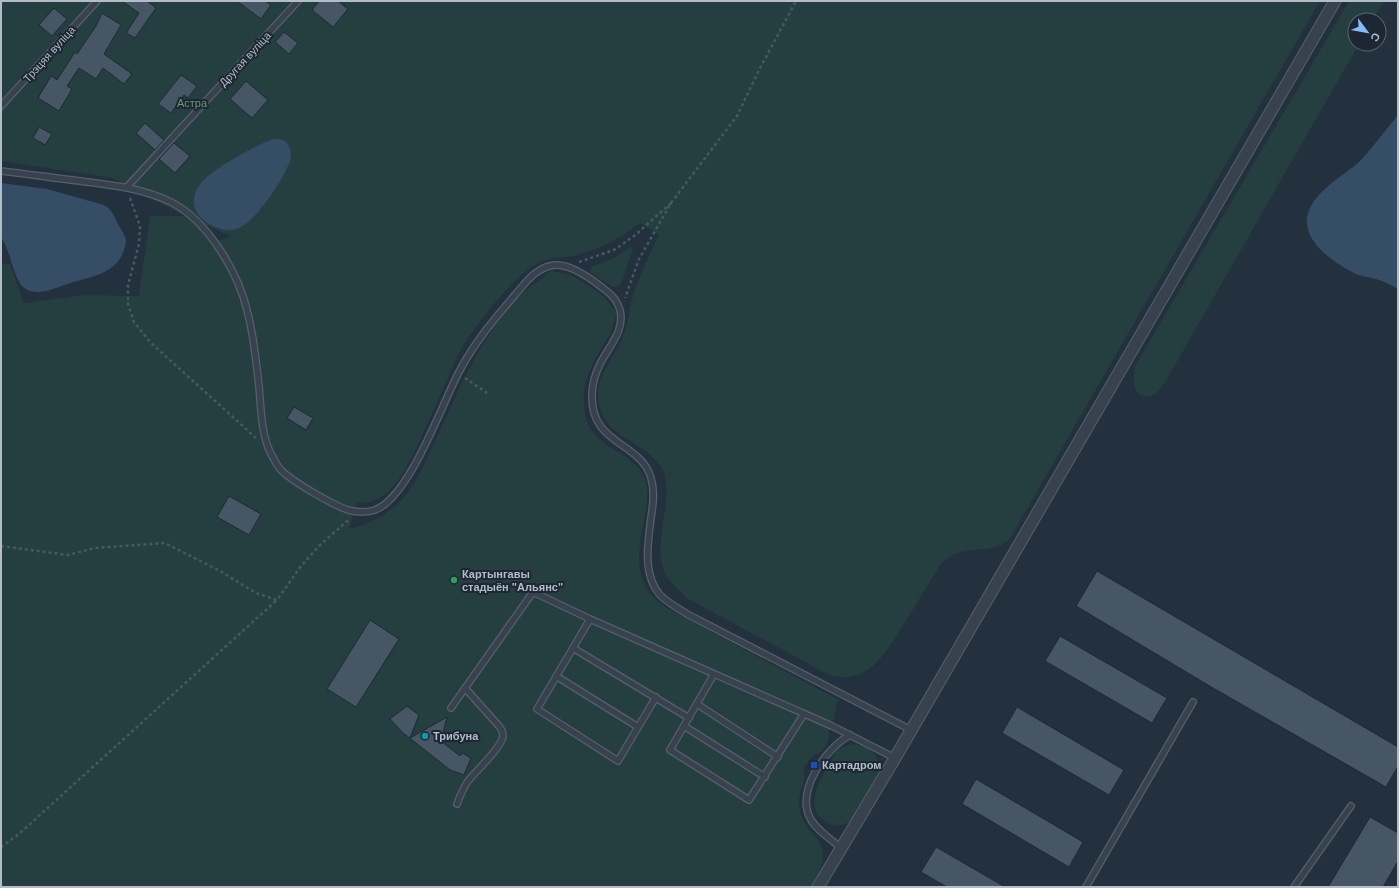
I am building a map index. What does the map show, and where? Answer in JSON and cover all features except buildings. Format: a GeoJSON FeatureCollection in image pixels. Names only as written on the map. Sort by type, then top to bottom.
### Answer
{"type":"FeatureCollection","features":[{"type":"Feature","properties":{"kind":"street"},"geometry":{"type":"LineString","coordinates":[[818,887],[912,730],[1335,1]]}},
{"type":"Feature","properties":{"kind":"lane","name":"Трэцяя вуліца"},"geometry":{"type":"LineString","coordinates":[[1,106],[97,1]]}},
{"type":"Feature","properties":{"kind":"lane","name":"Другая вуліца"},"geometry":{"type":"LineString","coordinates":[[126,187],[298,1]]}},
{"type":"Feature","properties":{"kind":"lane"},"geometry":{"type":"LineString","coordinates":[[1,171],[126,187],[169,201],[186,211],[201,225],[215,241],[231,270],[242,292],[248,311],[252,330],[264,429],[268,449],[288,476],[329,501],[343,508],[358,512],[374,510],[386,503],[397,492],[406,479],[428,438],[472,348],[488,326],[526,282],[536,272],[546,267],[557,265],[578,272],[607,291],[616,301],[621,319],[620,329],[616,338],[600,363],[594,378],[592,408],[596,420],[603,430],[636,456],[650,474],[654,501],[648,538],[648,559],[650,577],[658,592],[670,603],[687,614],[912,730]]}},
{"type":"Feature","properties":{"kind":"lane"},"geometry":{"type":"LineString","coordinates":[[451,708],[533,592],[850,735],[895,758]]}},
{"type":"Feature","properties":{"kind":"lane"},"geometry":{"type":"LineString","coordinates":[[590,619],[537,709],[618,761],[656,697]]}},
{"type":"Feature","properties":{"kind":"lane"},"geometry":{"type":"LineString","coordinates":[[573,648],[689,718]]}},
{"type":"Feature","properties":{"kind":"lane"},"geometry":{"type":"LineString","coordinates":[[714,674],[670,750],[749,800],[778,757],[804,714]]}},
{"type":"Feature","properties":{"kind":"lane"},"geometry":{"type":"LineString","coordinates":[[556,676],[638,728]]}},
{"type":"Feature","properties":{"kind":"lane"},"geometry":{"type":"LineString","coordinates":[[457,804],[468,781],[497,748],[503,736],[502,729],[465,688]]}},
{"type":"Feature","properties":{"kind":"lane"},"geometry":{"type":"LineString","coordinates":[[1086,887],[1193,702]]}},
{"type":"Feature","properties":{"kind":"lane"},"geometry":{"type":"LineString","coordinates":[[697,704],[778,757]]}},
{"type":"Feature","properties":{"kind":"lane"},"geometry":{"type":"LineString","coordinates":[[684,726],[764,777]]}},
{"type":"Feature","properties":{"kind":"lane"},"geometry":{"type":"LineString","coordinates":[[842,848],[817,827],[810,818],[805,799],[810,782],[825,757],[836,744],[850,735]]}},
{"type":"Feature","properties":{"kind":"lane"},"geometry":{"type":"LineString","coordinates":[[1294,887],[1351,806]]}},
{"type":"Feature","properties":{"kind":"path"},"geometry":{"type":"LineString","coordinates":[[625,299],[639,259],[671,204],[737,116],[759,70],[796,1]]}},
{"type":"Feature","properties":{"kind":"path"},"geometry":{"type":"LineString","coordinates":[[126,187],[140,226],[139,244],[128,285],[128,304],[134,322],[150,342],[268,449]]}},
{"type":"Feature","properties":{"kind":"path"},"geometry":{"type":"LineString","coordinates":[[578,262],[614,250],[634,236],[671,204]]}},
{"type":"Feature","properties":{"kind":"path"},"geometry":{"type":"LineString","coordinates":[[458,374],[487,393]]}},
{"type":"Feature","properties":{"kind":"path"},"geometry":{"type":"LineString","coordinates":[[1,847],[18,834],[277,600],[301,566],[319,546],[346,522],[353,519]]}},
{"type":"Feature","properties":{"kind":"path"},"geometry":{"type":"LineString","coordinates":[[1,546],[68,554],[95,548],[165,543],[220,571],[256,593],[277,600]]}},
{"type":"Feature","properties":{"kind":"green space","name":"Астра"},"geometry":{"type":"Polygon","coordinates":[[[1,1],[1320,1],[1012,535],[1000,546],[952,555],[945,560],[887,650],[873,666],[865,671],[846,677],[834,676],[827,673],[688,599],[667,577],[662,566],[660,554],[666,501],[665,476],[662,468],[650,454],[616,432],[610,426],[605,419],[598,401],[601,378],[623,335],[629,318],[630,304],[647,260],[659,235],[640,223],[608,244],[582,254],[543,261],[519,277],[496,301],[461,349],[416,449],[396,483],[388,492],[374,501],[363,503],[357,502],[349,529],[365,524],[385,514],[408,493],[420,472],[473,361],[493,329],[515,301],[528,288],[545,276],[550,270],[568,274],[601,294],[617,312],[611,332],[588,374],[584,394],[584,405],[587,422],[592,431],[598,438],[637,466],[646,482],[647,502],[641,535],[639,559],[640,570],[648,590],[667,608],[839,700],[836,705],[832,726],[828,733],[829,737],[826,746],[821,752],[811,758],[804,768],[804,779],[799,798],[802,817],[822,848],[823,857],[820,870],[811,887],[1,887],[1,264],[10,264],[24,303],[84,295],[139,296],[150,216],[185,216],[112,178],[1,161],[1,1]],[[188,217],[215,241],[231,237],[188,217]]]}},
{"type":"Feature","properties":{"kind":"green space"},"geometry":{"type":"Polygon","coordinates":[[[1349,1],[1384,1],[1378,12],[1347,12],[1347,52],[1354,52],[1167,379],[1154,395],[1145,397],[1137,392],[1134,382],[1135,366],[1349,1]]]}},
{"type":"Feature","properties":{"kind":"green space"},"geometry":{"type":"Polygon","coordinates":[[[630,247],[633,249],[622,282],[619,286],[613,287],[590,272],[593,266],[612,259],[630,247]]]}},
{"type":"Feature","properties":{"kind":"green space"},"geometry":{"type":"Polygon","coordinates":[[[853,744],[860,745],[875,754],[878,764],[878,771],[876,778],[849,822],[840,825],[831,825],[818,815],[815,807],[817,788],[836,752],[841,748],[853,744]]]}},
{"type":"Feature","properties":{"kind":"water"},"geometry":{"type":"Polygon","coordinates":[[[1398,115],[1398,289],[1382,281],[1355,274],[1339,264],[1318,247],[1307,226],[1308,214],[1314,202],[1329,185],[1361,160],[1398,115]]]}},
{"type":"Feature","properties":{"kind":"water"},"geometry":{"type":"Polygon","coordinates":[[[273,139],[286,142],[289,146],[291,155],[287,168],[267,201],[248,222],[236,229],[222,229],[208,224],[197,213],[195,207],[194,200],[196,191],[201,183],[214,171],[235,158],[256,146],[273,139]]]}},
{"type":"Feature","properties":{"kind":"water"},"geometry":{"type":"Polygon","coordinates":[[[1,183],[47,189],[107,207],[112,212],[126,240],[122,255],[118,262],[106,271],[92,277],[54,289],[37,292],[26,289],[18,280],[1,238],[1,183]]]}},
{"type":"Feature","properties":{"kind":"place","name":"Картынгавы стадыён \"Альянс\""},"geometry":{"type":"Point","coordinates":[454,580]}},
{"type":"Feature","properties":{"kind":"place","name":"Трибуна"},"geometry":{"type":"Point","coordinates":[425,736]}},
{"type":"Feature","properties":{"kind":"place","name":"Картадром"},"geometry":{"type":"Point","coordinates":[814,765]}}]}
